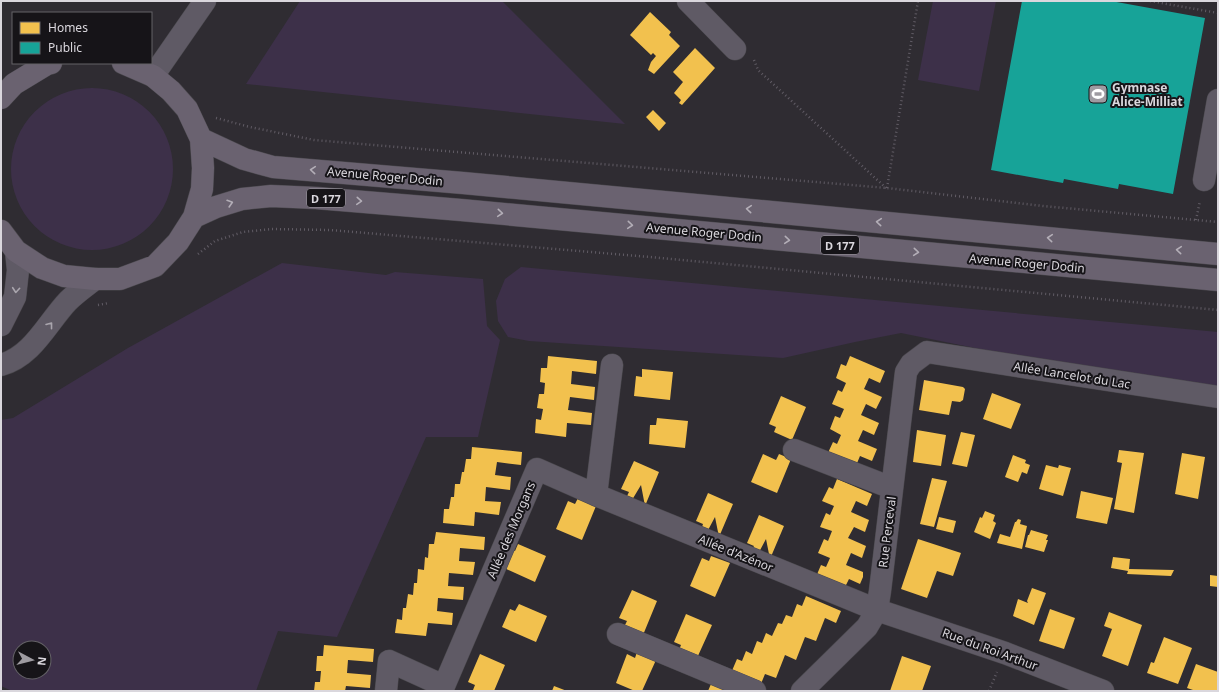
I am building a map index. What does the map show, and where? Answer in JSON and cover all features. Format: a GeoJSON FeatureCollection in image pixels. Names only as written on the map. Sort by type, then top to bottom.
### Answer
{"type":"FeatureCollection","features":[{"type":"Feature","properties":{"kind":"main road"},"geometry":{"type":"LineString","coordinates":[[1,98],[14,84],[47,64]]}},
{"type":"Feature","properties":{"kind":"main road"},"geometry":{"type":"LineString","coordinates":[[1,231],[16,251],[42,268],[64,276],[95,279],[120,279],[155,266],[178,242],[194,217],[202,189],[203,168],[201,139],[187,109],[171,91],[153,76],[125,64]]}},
{"type":"Feature","properties":{"kind":"main road","name":"Avenue Roger Dodin"},"geometry":{"type":"LineString","coordinates":[[201,139],[244,159],[273,167],[479,184],[1218,254]]}},
{"type":"Feature","properties":{"kind":"main road","name":"Avenue Roger Dodin"},"geometry":{"type":"LineString","coordinates":[[194,217],[216,207],[242,199],[271,196],[316,198],[469,210],[1218,280]]}},
{"type":"Feature","properties":{"kind":"street"},"geometry":{"type":"LineString","coordinates":[[153,76],[205,1]]}},
{"type":"Feature","properties":{"kind":"street"},"geometry":{"type":"LineString","coordinates":[[688,1],[735,49]]}},
{"type":"Feature","properties":{"kind":"street"},"geometry":{"type":"LineString","coordinates":[[1204,180],[1218,100]]}},
{"type":"Feature","properties":{"kind":"street"},"geometry":{"type":"LineString","coordinates":[[1,325],[15,297],[18,270],[16,251]]}},
{"type":"Feature","properties":{"kind":"street"},"geometry":{"type":"LineString","coordinates":[[1,365],[10,362],[39,339],[68,301],[95,279]]}},
{"type":"Feature","properties":{"kind":"street","name":"Allée Lancelot du Lac"},"geometry":{"type":"LineString","coordinates":[[927,352],[1218,397]]}},
{"type":"Feature","properties":{"kind":"street","name":"Rue Perceval"},"geometry":{"type":"LineString","coordinates":[[802,691],[867,627],[877,610],[906,372],[911,364],[927,352]]}},
{"type":"Feature","properties":{"kind":"street"},"geometry":{"type":"LineString","coordinates":[[596,495],[612,365]]}},
{"type":"Feature","properties":{"kind":"street"},"geometry":{"type":"LineString","coordinates":[[794,450],[892,488]]}},
{"type":"Feature","properties":{"kind":"street","name":"Allée des Morgans"},"geometry":{"type":"LineString","coordinates":[[386,691],[389,661],[449,689],[537,469],[596,495]]}},
{"type":"Feature","properties":{"kind":"street","name":"Allée d'Azénor"},"geometry":{"type":"LineString","coordinates":[[596,495],[877,610]]}},
{"type":"Feature","properties":{"kind":"street","name":"Rue du Roi Arthur"},"geometry":{"type":"LineString","coordinates":[[877,610],[1005,653],[1103,691]]}},
{"type":"Feature","properties":{"kind":"street"},"geometry":{"type":"LineString","coordinates":[[618,634],[755,691]]}},
{"type":"Feature","properties":{"kind":"path"},"geometry":{"type":"LineString","coordinates":[[887,188],[918,1]]}},
{"type":"Feature","properties":{"kind":"path"},"geometry":{"type":"LineString","coordinates":[[1150,1],[1218,13]]}},
{"type":"Feature","properties":{"kind":"path"},"geometry":{"type":"LineString","coordinates":[[758,70],[887,188]]}},
{"type":"Feature","properties":{"kind":"path"},"geometry":{"type":"LineString","coordinates":[[187,109],[250,127],[314,140],[887,188],[1043,206],[1218,222]]}},
{"type":"Feature","properties":{"kind":"path"},"geometry":{"type":"LineString","coordinates":[[193,258],[214,241],[243,232],[272,230],[330,230],[658,257],[1218,310]]}},
{"type":"Feature","properties":{"kind":"path"},"geometry":{"type":"LineString","coordinates":[[95,306],[113,302]]}},
{"type":"Feature","properties":{"kind":"shaded area"},"geometry":{"type":"Polygon","coordinates":[[[300,1],[502,1],[625,124],[246,84],[300,1]]]}},
{"type":"Feature","properties":{"kind":"shaded area"},"geometry":{"type":"Polygon","coordinates":[[[933,1],[996,1],[979,91],[918,80],[933,1]]]}},
{"type":"Feature","properties":{"kind":"shaded area"},"geometry":{"type":"Polygon","coordinates":[[[92,88],[108,90],[123,95],[137,102],[149,112],[159,124],[166,138],[171,153],[173,169],[171,185],[166,200],[159,214],[149,226],[137,236],[123,243],[108,248],[92,250],[76,248],[61,243],[47,236],[35,226],[25,214],[18,200],[13,185],[11,169],[13,153],[18,138],[25,124],[35,112],[47,102],[61,95],[76,90],[92,88]]]}},
{"type":"Feature","properties":{"kind":"shaded area"},"geometry":{"type":"Polygon","coordinates":[[[282,263],[386,275],[395,272],[483,279],[487,326],[500,340],[478,437],[426,437],[337,637],[278,631],[256,691],[12,691],[1,686],[1,420],[13,418],[128,348],[282,263]]]}},
{"type":"Feature","properties":{"kind":"shaded area"},"geometry":{"type":"Polygon","coordinates":[[[521,267],[1218,332],[1218,391],[1053,364],[901,333],[783,358],[529,341],[508,337],[498,321],[496,301],[505,279],[521,267]]]}},
{"type":"Feature","properties":{"kind":"building: Homes"},"geometry":{"type":"Polygon","coordinates":[[[650,12],[671,32],[669,35],[680,46],[654,74],[648,70],[651,62],[656,56],[653,53],[651,55],[630,35],[650,12]]]}},
{"type":"Feature","properties":{"kind":"building: Homes"},"geometry":{"type":"Polygon","coordinates":[[[695,48],[715,68],[682,105],[679,103],[681,100],[674,93],[683,82],[673,72],[695,48]]]}},
{"type":"Feature","properties":{"kind":"building: Homes"},"geometry":{"type":"Polygon","coordinates":[[[653,110],[666,123],[659,131],[646,117],[653,110]]]}},
{"type":"Feature","properties":{"kind":"building: Homes"},"geometry":{"type":"Polygon","coordinates":[[[548,356],[597,361],[596,374],[572,371],[571,384],[595,387],[594,400],[570,397],[568,410],[592,413],[591,425],[567,423],[566,437],[535,433],[536,419],[541,420],[543,409],[537,408],[539,394],[544,394],[545,383],[540,382],[541,368],[547,368],[548,356]]]}},
{"type":"Feature","properties":{"kind":"building: Homes"},"geometry":{"type":"Polygon","coordinates":[[[850,356],[885,371],[880,383],[869,378],[864,389],[882,397],[876,409],[866,404],[861,415],[879,423],[874,435],[863,430],[858,441],[877,449],[872,461],[860,456],[855,468],[827,455],[833,442],[837,444],[841,435],[830,429],[835,416],[840,418],[844,409],[832,404],[838,390],[842,392],[846,383],[836,378],[841,364],[846,366],[850,356]]]}},
{"type":"Feature","properties":{"kind":"building: Homes"},"geometry":{"type":"Polygon","coordinates":[[[642,369],[673,372],[670,400],[634,396],[636,376],[642,377],[642,369]]]}},
{"type":"Feature","properties":{"kind":"building: Homes"},"geometry":{"type":"Polygon","coordinates":[[[924,380],[963,387],[965,389],[963,400],[960,402],[952,401],[949,415],[919,410],[924,380]]]}},
{"type":"Feature","properties":{"kind":"building: Homes"},"geometry":{"type":"Polygon","coordinates":[[[992,393],[1021,404],[1011,429],[983,419],[992,393]]]}},
{"type":"Feature","properties":{"kind":"building: Homes"},"geometry":{"type":"Polygon","coordinates":[[[781,396],[806,407],[792,440],[774,432],[776,427],[769,424],[781,396]]]}},
{"type":"Feature","properties":{"kind":"building: Homes"},"geometry":{"type":"Polygon","coordinates":[[[657,418],[688,421],[685,448],[649,444],[650,425],[656,425],[657,418]]]}},
{"type":"Feature","properties":{"kind":"building: Homes"},"geometry":{"type":"Polygon","coordinates":[[[917,430],[946,435],[941,466],[913,462],[917,430]]]}},
{"type":"Feature","properties":{"kind":"building: Homes"},"geometry":{"type":"Polygon","coordinates":[[[961,432],[975,435],[967,467],[952,464],[961,432]]]}},
{"type":"Feature","properties":{"kind":"building: Homes"},"geometry":{"type":"Polygon","coordinates":[[[472,447],[522,452],[521,465],[497,462],[495,475],[511,477],[510,490],[486,487],[485,501],[501,502],[499,515],[475,512],[474,526],[443,523],[444,509],[449,509],[451,497],[454,497],[455,484],[460,484],[466,459],[471,459],[472,447]]]}},
{"type":"Feature","properties":{"kind":"building: Homes"},"geometry":{"type":"Polygon","coordinates":[[[1119,450],[1144,453],[1134,513],[1114,509],[1122,463],[1117,462],[1119,450]]]}},
{"type":"Feature","properties":{"kind":"building: Homes"},"geometry":{"type":"Polygon","coordinates":[[[1182,453],[1205,457],[1198,499],[1175,494],[1182,453]]]}},
{"type":"Feature","properties":{"kind":"building: Homes"},"geometry":{"type":"Polygon","coordinates":[[[763,454],[776,460],[779,454],[791,459],[777,493],[751,482],[763,454]]]}},
{"type":"Feature","properties":{"kind":"building: Homes"},"geometry":{"type":"Polygon","coordinates":[[[1013,455],[1026,460],[1025,463],[1030,465],[1027,474],[1022,472],[1018,482],[1005,477],[1013,455]]]}},
{"type":"Feature","properties":{"kind":"building: Homes"},"geometry":{"type":"Polygon","coordinates":[[[634,461],[659,472],[645,506],[641,485],[632,500],[626,498],[629,492],[621,489],[634,461]]]}},
{"type":"Feature","properties":{"kind":"building: Homes"},"geometry":{"type":"Polygon","coordinates":[[[1046,465],[1058,468],[1059,465],[1071,468],[1063,496],[1039,489],[1046,465]]]}},
{"type":"Feature","properties":{"kind":"building: Homes"},"geometry":{"type":"Polygon","coordinates":[[[932,478],[947,481],[934,527],[920,524],[932,478]]]}},
{"type":"Feature","properties":{"kind":"building: Homes"},"geometry":{"type":"Polygon","coordinates":[[[837,479],[872,494],[867,506],[856,501],[851,512],[869,520],[865,532],[854,527],[848,538],[866,546],[862,558],[851,553],[846,565],[863,572],[863,577],[860,584],[849,579],[843,591],[815,579],[821,565],[826,567],[830,558],[818,553],[824,539],[828,541],[832,531],[820,527],[826,513],[830,515],[834,506],[822,501],[829,487],[833,489],[837,479]]]}},
{"type":"Feature","properties":{"kind":"building: Homes"},"geometry":{"type":"Polygon","coordinates":[[[1081,491],[1113,498],[1107,524],[1076,518],[1081,491]]]}},
{"type":"Feature","properties":{"kind":"building: Homes"},"geometry":{"type":"Polygon","coordinates":[[[708,493],[733,504],[719,537],[715,517],[707,532],[701,530],[703,524],[696,521],[708,493]]]}},
{"type":"Feature","properties":{"kind":"building: Homes"},"geometry":{"type":"Polygon","coordinates":[[[578,498],[596,506],[582,540],[556,529],[568,501],[575,504],[578,498]]]}},
{"type":"Feature","properties":{"kind":"building: Homes"},"geometry":{"type":"Polygon","coordinates":[[[985,511],[995,515],[993,521],[996,523],[990,539],[974,532],[980,517],[982,518],[985,511]]]}},
{"type":"Feature","properties":{"kind":"building: Homes"},"geometry":{"type":"Polygon","coordinates":[[[759,515],[784,526],[770,559],[766,539],[758,554],[751,551],[754,546],[747,543],[759,515]]]}},
{"type":"Feature","properties":{"kind":"building: Homes"},"geometry":{"type":"Polygon","coordinates":[[[939,517],[956,521],[953,533],[936,529],[939,517]]]}},
{"type":"Feature","properties":{"kind":"building: Homes"},"geometry":{"type":"Polygon","coordinates":[[[1018,519],[1021,520],[1020,524],[1027,526],[1022,549],[997,543],[1000,534],[1010,537],[1015,522],[1018,519]]]}},
{"type":"Feature","properties":{"kind":"building: Homes"},"geometry":{"type":"Polygon","coordinates":[[[1031,530],[1048,535],[1044,552],[1025,547],[1031,530]]]}},
{"type":"Feature","properties":{"kind":"building: Homes"},"geometry":{"type":"Polygon","coordinates":[[[436,532],[485,537],[484,550],[460,548],[459,561],[475,562],[473,575],[449,573],[448,586],[464,587],[463,600],[438,598],[437,611],[453,613],[452,625],[428,623],[426,636],[395,633],[397,619],[402,620],[403,608],[406,608],[408,594],[413,595],[414,583],[417,583],[418,569],[424,570],[425,557],[428,558],[429,544],[434,544],[436,532]]]}},
{"type":"Feature","properties":{"kind":"building: Homes"},"geometry":{"type":"Polygon","coordinates":[[[918,539],[961,553],[953,576],[937,571],[927,598],[901,589],[918,539]]]}},
{"type":"Feature","properties":{"kind":"building: Homes"},"geometry":{"type":"Polygon","coordinates":[[[518,544],[546,556],[535,582],[502,567],[510,549],[515,551],[518,544]]]}},
{"type":"Feature","properties":{"kind":"building: Homes"},"geometry":{"type":"Polygon","coordinates":[[[711,556],[730,563],[715,597],[690,586],[702,558],[709,561],[711,556]]]}},
{"type":"Feature","properties":{"kind":"building: Homes"},"geometry":{"type":"Polygon","coordinates":[[[1113,557],[1130,559],[1129,569],[1174,570],[1171,576],[1127,574],[1128,571],[1111,568],[1113,557]]]}},
{"type":"Feature","properties":{"kind":"building: Homes"},"geometry":{"type":"Polygon","coordinates":[[[1210,575],[1218,576],[1218,587],[1210,586],[1210,575]]]}},
{"type":"Feature","properties":{"kind":"building: Homes"},"geometry":{"type":"Polygon","coordinates":[[[1032,588],[1046,593],[1034,625],[1013,616],[1018,599],[1028,603],[1027,601],[1032,588]]]}},
{"type":"Feature","properties":{"kind":"building: Homes"},"geometry":{"type":"Polygon","coordinates":[[[632,590],[657,601],[643,635],[624,627],[627,621],[619,618],[632,590]]]}},
{"type":"Feature","properties":{"kind":"building: Homes"},"geometry":{"type":"Polygon","coordinates":[[[806,596],[841,611],[836,623],[825,618],[816,641],[805,637],[796,660],[785,655],[776,678],[765,674],[760,686],[731,673],[737,659],[742,661],[746,651],[752,654],[757,641],[762,643],[766,633],[772,636],[778,623],[782,624],[786,615],[792,617],[797,604],[802,606],[806,596]]]}},
{"type":"Feature","properties":{"kind":"building: Homes"},"geometry":{"type":"Polygon","coordinates":[[[519,604],[547,616],[536,642],[502,627],[510,609],[515,611],[519,604]]]}},
{"type":"Feature","properties":{"kind":"building: Homes"},"geometry":{"type":"Polygon","coordinates":[[[1050,609],[1075,618],[1064,649],[1039,641],[1050,609]]]}},
{"type":"Feature","properties":{"kind":"building: Homes"},"geometry":{"type":"Polygon","coordinates":[[[1109,612],[1142,625],[1128,666],[1102,656],[1112,629],[1104,626],[1109,612]]]}},
{"type":"Feature","properties":{"kind":"building: Homes"},"geometry":{"type":"Polygon","coordinates":[[[686,614],[712,625],[697,658],[679,650],[681,645],[674,642],[686,614]]]}},
{"type":"Feature","properties":{"kind":"building: Homes"},"geometry":{"type":"Polygon","coordinates":[[[1164,637],[1192,648],[1178,684],[1147,673],[1151,662],[1154,663],[1164,637]]]}},
{"type":"Feature","properties":{"kind":"building: Homes"},"geometry":{"type":"Polygon","coordinates":[[[324,645],[374,649],[373,662],[348,660],[347,673],[371,675],[370,688],[346,686],[345,691],[314,691],[315,682],[320,682],[321,671],[316,671],[317,656],[323,656],[324,645]]]}},
{"type":"Feature","properties":{"kind":"building: Homes"},"geometry":{"type":"Polygon","coordinates":[[[637,652],[656,660],[642,691],[635,691],[616,683],[627,654],[635,658],[637,652]]]}},
{"type":"Feature","properties":{"kind":"building: Homes"},"geometry":{"type":"Polygon","coordinates":[[[480,654],[505,665],[494,691],[474,691],[475,685],[468,682],[480,654]]]}},
{"type":"Feature","properties":{"kind":"building: Homes"},"geometry":{"type":"Polygon","coordinates":[[[902,656],[931,666],[922,691],[890,691],[902,656]]]}},
{"type":"Feature","properties":{"kind":"building: Homes"},"geometry":{"type":"Polygon","coordinates":[[[1196,664],[1218,672],[1218,691],[1196,691],[1187,688],[1196,664]]]}},
{"type":"Feature","properties":{"kind":"building: Homes"},"geometry":{"type":"Polygon","coordinates":[[[711,684],[728,691],[708,691],[711,684]]]}},
{"type":"Feature","properties":{"kind":"building: Homes"},"geometry":{"type":"Polygon","coordinates":[[[554,686],[567,691],[552,691],[554,686]]]}},
{"type":"Feature","properties":{"kind":"building: Public","name":"Gymnase Alice-Milliat"},"geometry":{"type":"Polygon","coordinates":[[[1022,1],[1111,1],[1205,18],[1173,194],[1119,184],[1118,189],[1064,179],[1063,183],[991,170],[1022,1]]]}},
{"type":"Feature","properties":{"kind":"place","name":"Gymnase Alice-Milliat"},"geometry":{"type":"Point","coordinates":[1098,94]}}]}
